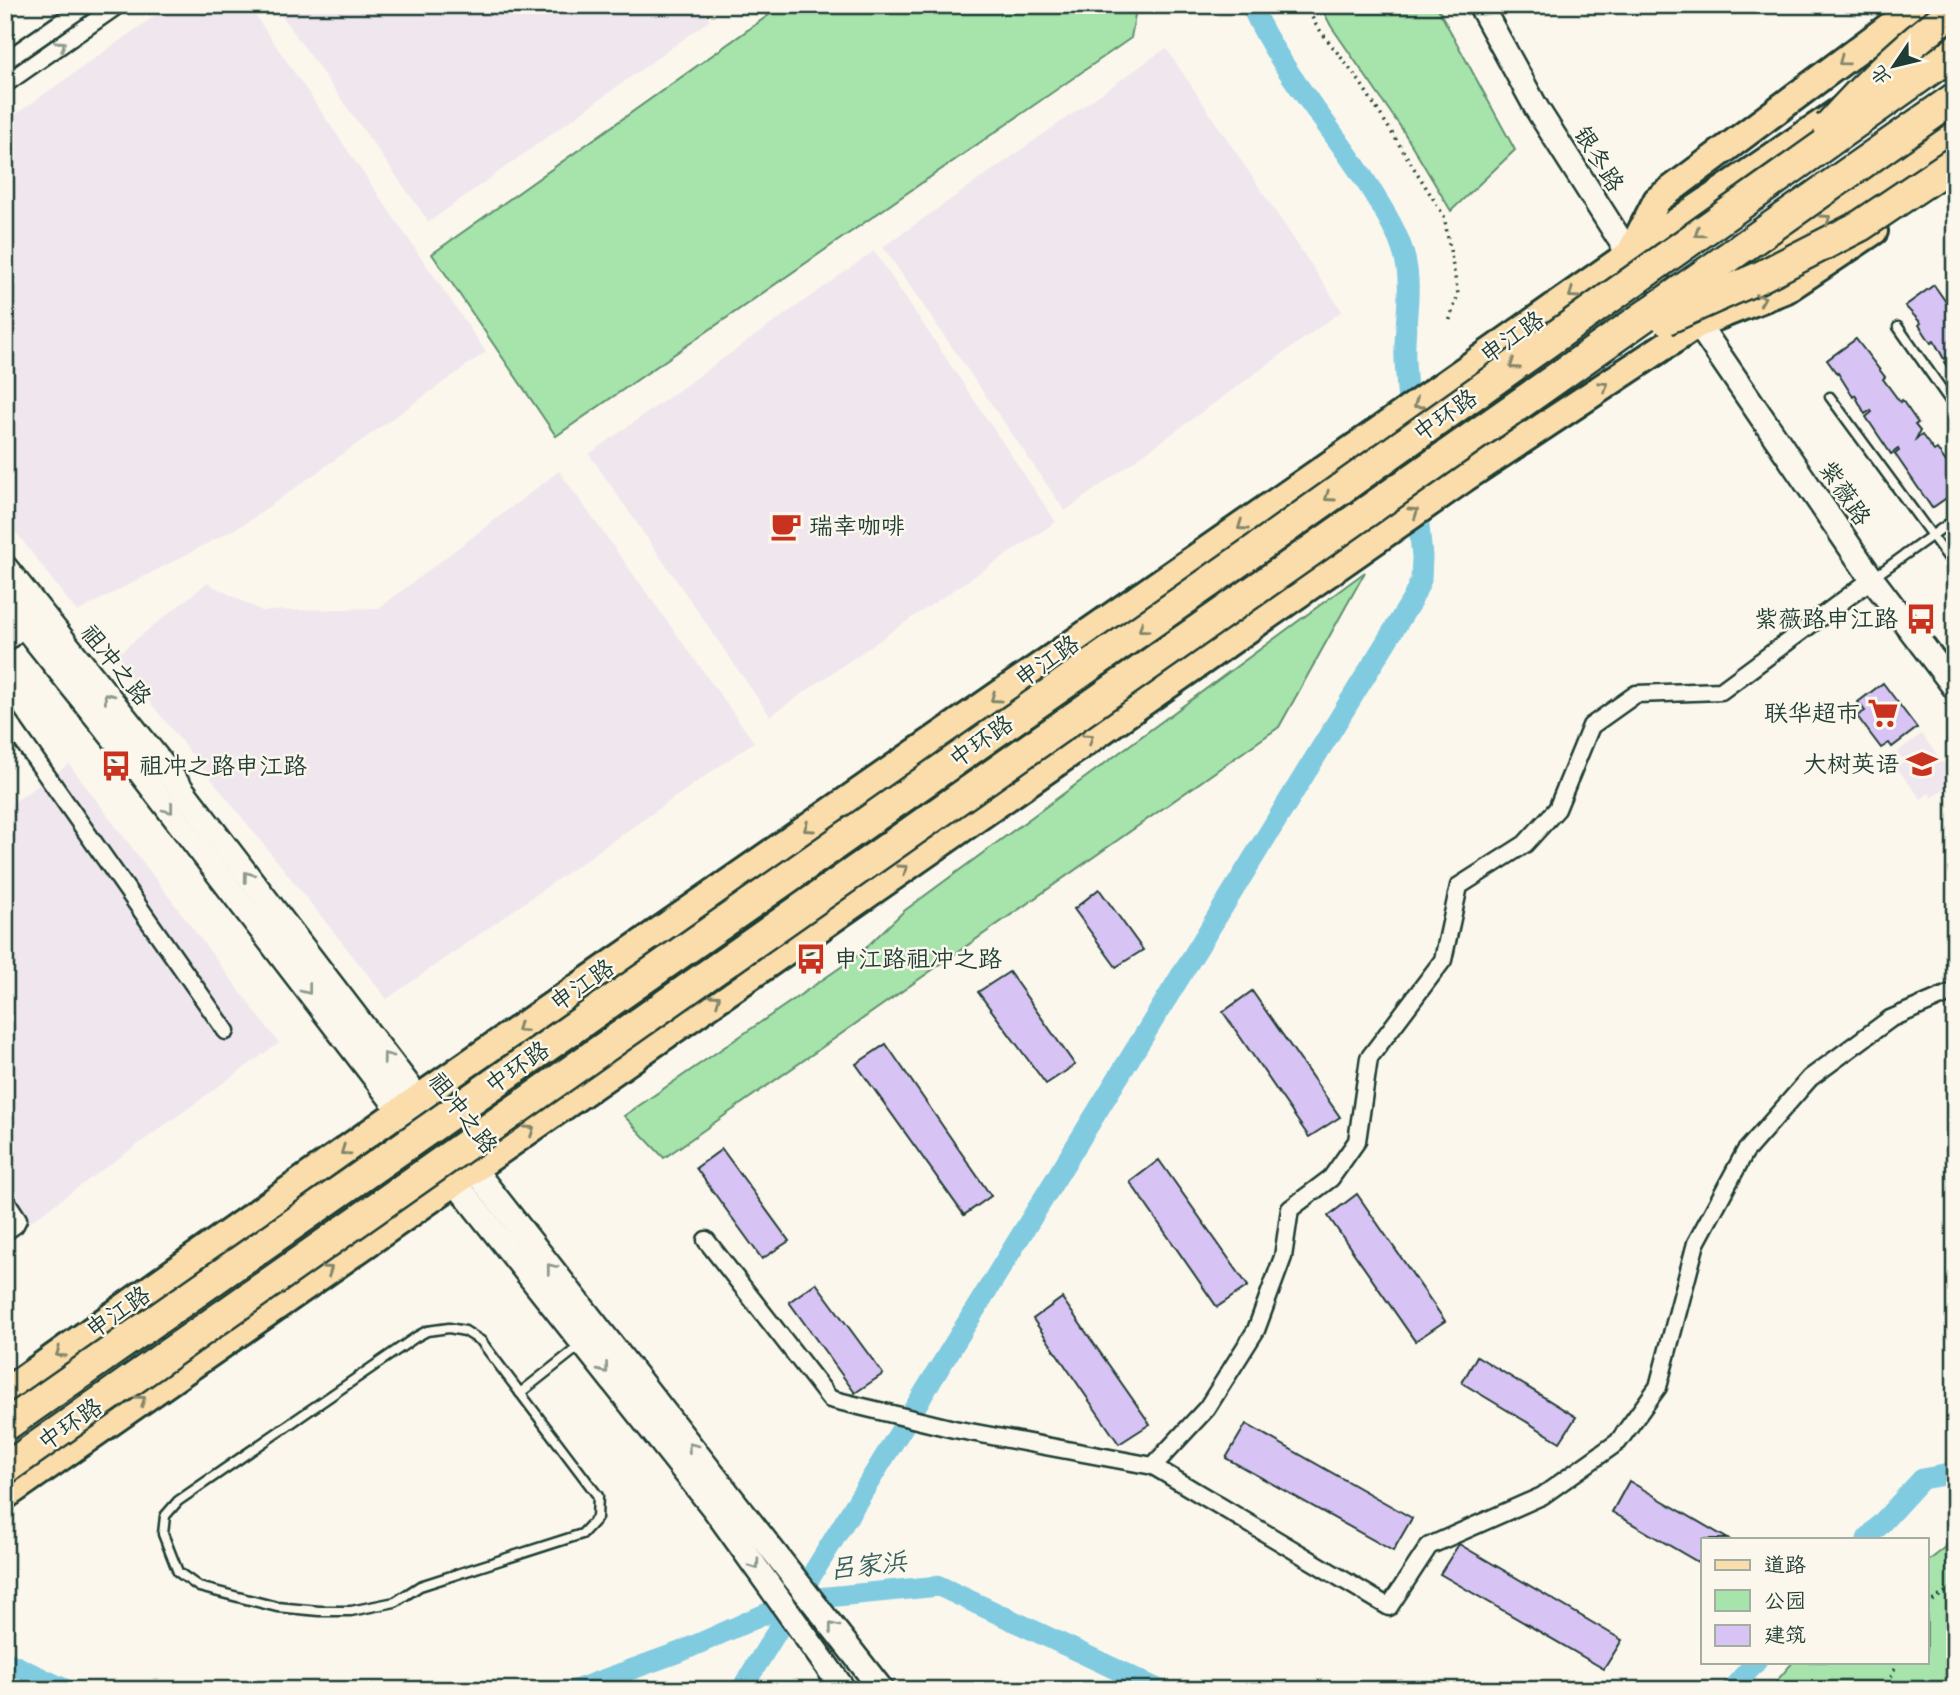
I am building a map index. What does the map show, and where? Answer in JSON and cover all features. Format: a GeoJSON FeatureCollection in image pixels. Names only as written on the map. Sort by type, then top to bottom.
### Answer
{"type":"FeatureCollection","features":[{"type":"Feature","properties":{"kind":"highway"},"geometry":{"type":"LineString","coordinates":[[1795,164],[1859,92],[1932,26],[1955,10]]}},
{"type":"Feature","properties":{"kind":"highway","name":"中环路"},"geometry":{"type":"LineString","coordinates":[[5,1426],[1266,542],[1955,52]]}},
{"type":"Feature","properties":{"kind":"highway","name":"中环路"},"geometry":{"type":"LineString","coordinates":[[5,1469],[1955,98]]}},
{"type":"Feature","properties":{"kind":"highway"},"geometry":{"type":"LineString","coordinates":[[1608,344],[1758,278],[1860,226],[1955,162]]}},
{"type":"Feature","properties":{"kind":"main road","name":"银冬路"},"geometry":{"type":"LineString","coordinates":[[1480,5],[1537,109],[1629,254],[1698,324]]}},
{"type":"Feature","properties":{"kind":"main road"},"geometry":{"type":"LineString","coordinates":[[1629,254],[1657,200],[1918,5]]}},
{"type":"Feature","properties":{"kind":"main road","name":"申江路"},"geometry":{"type":"LineString","coordinates":[[5,1392],[410,1105],[1629,254],[1766,163],[1955,31]]}},
{"type":"Feature","properties":{"kind":"main road"},"geometry":{"type":"LineString","coordinates":[[5,1496],[1364,546],[1698,324],[1784,249],[1955,127]]}},
{"type":"Feature","properties":{"kind":"main road"},"geometry":{"type":"LineString","coordinates":[[1698,324],[1787,289],[1955,178]]}},
{"type":"Feature","properties":{"kind":"main road","name":"紫薇路"},"geometry":{"type":"LineString","coordinates":[[1698,324],[1872,579],[1955,688]]}},
{"type":"Feature","properties":{"kind":"main road","name":"祖冲之路"},"geometry":{"type":"LineString","coordinates":[[5,567],[170,774],[410,1105]]}},
{"type":"Feature","properties":{"kind":"main road","name":"祖冲之路"},"geometry":{"type":"LineString","coordinates":[[5,602],[410,1105],[725,1505],[844,1690]]}},
{"type":"Feature","properties":{"kind":"main road","name":"祖冲之路"},"geometry":{"type":"LineString","coordinates":[[464,1175],[584,1343],[878,1685]]}},
{"type":"Feature","properties":{"kind":"street"},"geometry":{"type":"LineString","coordinates":[[5,61],[86,5]]}},
{"type":"Feature","properties":{"kind":"street"},"geometry":{"type":"LineString","coordinates":[[5,84],[118,5]]}},
{"type":"Feature","properties":{"kind":"street"},"geometry":{"type":"LineString","coordinates":[[1153,1466],[1207,1408],[1256,1330],[1283,1257],[1290,1209],[1331,1178],[1357,1141],[1369,1058],[1443,960],[1459,886],[1525,844],[1557,809],[1591,726],[1636,694],[1721,691],[1872,579]]}},
{"type":"Feature","properties":{"kind":"street"},"geometry":{"type":"LineString","coordinates":[[5,644],[25,627]]}},
{"type":"Feature","properties":{"kind":"street"},"geometry":{"type":"LineString","coordinates":[[5,716],[226,1031]]}},
{"type":"Feature","properties":{"kind":"street"},"geometry":{"type":"LineString","coordinates":[[706,1240],[830,1399],[954,1429],[1153,1466],[1389,1606],[1429,1546],[1542,1496],[1618,1443],[1658,1387],[1696,1243],[1745,1152],[1810,1078],[1890,1019],[1955,991]]}},
{"type":"Feature","properties":{"kind":"street"},"geometry":{"type":"LineString","coordinates":[[5,1199],[18,1219],[15,1225],[5,1232]]}},
{"type":"Feature","properties":{"kind":"lane"},"geometry":{"type":"LineString","coordinates":[[1898,327],[1955,408]]}},
{"type":"Feature","properties":{"kind":"lane"},"geometry":{"type":"LineString","coordinates":[[1830,397],[1955,567]]}},
{"type":"Feature","properties":{"kind":"lane"},"geometry":{"type":"LineString","coordinates":[[1872,579],[1955,519]]}},
{"type":"Feature","properties":{"kind":"lane"},"geometry":{"type":"LineString","coordinates":[[449,1328],[465,1331],[481,1341],[520,1393],[598,1496],[597,1518],[582,1534],[420,1586],[395,1602],[351,1611],[277,1607],[199,1587],[178,1572],[163,1534],[165,1516],[178,1501],[427,1331],[449,1328]]}},
{"type":"Feature","properties":{"kind":"lane"},"geometry":{"type":"LineString","coordinates":[[520,1393],[584,1343]]}},
{"type":"Feature","properties":{"kind":"path"},"geometry":{"type":"LineString","coordinates":[[1306,5],[1316,25],[1360,82],[1444,216],[1458,293],[1449,322]]}},
{"type":"Feature","properties":{"kind":"path"},"geometry":{"type":"LineString","coordinates":[[1928,1604],[1955,1586]]}},
{"type":"Feature","properties":{"kind":"path"},"geometry":{"type":"LineString","coordinates":[[1886,1690],[1896,1664]]}},
{"type":"Feature","properties":{"kind":"shaded area"},"geometry":{"type":"Polygon","coordinates":[[[170,5],[248,5],[486,352],[246,523],[77,612],[5,518],[5,122],[170,5]]]}},
{"type":"Feature","properties":{"kind":"shaded area"},"geometry":{"type":"Polygon","coordinates":[[[274,5],[700,5],[710,20],[429,222],[274,5]]]}},
{"type":"Feature","properties":{"kind":"shaded area"},"geometry":{"type":"Polygon","coordinates":[[[1166,48],[1342,311],[1065,511],[883,247],[1166,48]]]}},
{"type":"Feature","properties":{"kind":"shaded area"},"geometry":{"type":"Polygon","coordinates":[[[874,251],[1056,522],[770,716],[589,454],[874,251]]]}},
{"type":"Feature","properties":{"kind":"shaded area"},"geometry":{"type":"Polygon","coordinates":[[[559,471],[754,742],[387,999],[114,657],[207,583],[262,611],[379,608],[559,471]]]}},
{"type":"Feature","properties":{"kind":"shaded area","name":"大树英语"},"geometry":{"type":"Polygon","coordinates":[[[1921,734],[1955,780],[1932,798],[1929,793],[1921,799],[1896,767],[1904,761],[1897,752],[1921,734]]]}},
{"type":"Feature","properties":{"kind":"shaded area"},"geometry":{"type":"Polygon","coordinates":[[[69,764],[279,1043],[5,1240],[5,808],[69,764]]]}},
{"type":"Feature","properties":{"kind":"green space"},"geometry":{"type":"Polygon","coordinates":[[[783,5],[1133,5],[1136,9],[1131,38],[556,436],[432,254],[783,5]]]}},
{"type":"Feature","properties":{"kind":"green space"},"geometry":{"type":"Polygon","coordinates":[[[1320,5],[1436,5],[1515,150],[1451,211],[1402,129],[1331,26],[1320,5]]]}},
{"type":"Feature","properties":{"kind":"green space"},"geometry":{"type":"Polygon","coordinates":[[[1365,572],[1279,727],[664,1158],[624,1116],[857,956],[904,911],[1365,572]]]}},
{"type":"Feature","properties":{"kind":"green space"},"geometry":{"type":"Polygon","coordinates":[[[1955,1540],[1955,1690],[1769,1690],[1791,1664],[1928,1664],[1928,1561],[1955,1540]]]}},
{"type":"Feature","properties":{"kind":"building"},"geometry":{"type":"Polygon","coordinates":[[[1934,285],[1955,310],[1955,378],[1944,362],[1951,358],[1949,356],[1944,359],[1934,341],[1931,343],[1919,325],[1921,323],[1905,306],[1934,285]]]}},
{"type":"Feature","properties":{"kind":"building"},"geometry":{"type":"Polygon","coordinates":[[[1856,339],[1918,423],[1915,425],[1920,431],[1916,439],[1922,435],[1934,451],[1937,449],[1951,469],[1948,472],[1955,482],[1955,492],[1932,508],[1895,454],[1898,449],[1891,454],[1866,417],[1871,410],[1865,414],[1855,395],[1853,397],[1827,360],[1856,339]]]}},
{"type":"Feature","properties":{"kind":"building","name":"联华超市"},"geometry":{"type":"Polygon","coordinates":[[[1883,683],[1917,728],[1892,747],[1889,743],[1881,748],[1857,716],[1865,711],[1858,702],[1883,683]]]}},
{"type":"Feature","properties":{"kind":"building"},"geometry":{"type":"Polygon","coordinates":[[[1099,889],[1143,950],[1116,967],[1074,909],[1099,889]]]}},
{"type":"Feature","properties":{"kind":"building"},"geometry":{"type":"Polygon","coordinates":[[[1009,972],[1075,1065],[1046,1084],[978,992],[1009,972]]]}},
{"type":"Feature","properties":{"kind":"building"},"geometry":{"type":"Polygon","coordinates":[[[1252,991],[1340,1117],[1309,1137],[1223,1012],[1252,991]]]}},
{"type":"Feature","properties":{"kind":"building"},"geometry":{"type":"Polygon","coordinates":[[[886,1044],[991,1196],[964,1215],[856,1064],[886,1044]]]}},
{"type":"Feature","properties":{"kind":"building"},"geometry":{"type":"Polygon","coordinates":[[[722,1149],[789,1241],[762,1259],[696,1168],[722,1149]]]}},
{"type":"Feature","properties":{"kind":"building"},"geometry":{"type":"Polygon","coordinates":[[[1159,1160],[1248,1286],[1217,1307],[1130,1182],[1159,1160]]]}},
{"type":"Feature","properties":{"kind":"building"},"geometry":{"type":"Polygon","coordinates":[[[1357,1194],[1445,1321],[1415,1341],[1328,1216],[1357,1194]]]}},
{"type":"Feature","properties":{"kind":"building"},"geometry":{"type":"Polygon","coordinates":[[[816,1283],[883,1374],[855,1393],[789,1302],[816,1283]]]}},
{"type":"Feature","properties":{"kind":"building"},"geometry":{"type":"Polygon","coordinates":[[[1062,1298],[1150,1424],[1119,1444],[1033,1319],[1062,1298]]]}},
{"type":"Feature","properties":{"kind":"building"},"geometry":{"type":"Polygon","coordinates":[[[1477,1356],[1576,1417],[1560,1442],[1462,1383],[1477,1356]]]}},
{"type":"Feature","properties":{"kind":"building"},"geometry":{"type":"Polygon","coordinates":[[[1246,1424],[1412,1518],[1393,1551],[1226,1458],[1246,1424]]]}},
{"type":"Feature","properties":{"kind":"building"},"geometry":{"type":"Polygon","coordinates":[[[1629,1481],[1726,1538],[1701,1538],[1701,1564],[1612,1512],[1629,1481]]]}},
{"type":"Feature","properties":{"kind":"building"},"geometry":{"type":"Polygon","coordinates":[[[1459,1544],[1622,1640],[1604,1669],[1440,1574],[1459,1544]]]}},
{"type":"Feature","properties":{"kind":"waterway"},"geometry":{"type":"LineString","coordinates":[[741,1690],[1412,600],[1421,580],[1422,557],[1405,361],[1408,281],[1404,255],[1382,208],[1358,169],[1277,54],[1251,5]]}},
{"type":"Feature","properties":{"kind":"waterway","name":"吕家浜"},"geometry":{"type":"LineString","coordinates":[[1868,1538],[1922,1479],[1955,1473]]}},
{"type":"Feature","properties":{"kind":"waterway","name":"吕家浜"},"geometry":{"type":"LineString","coordinates":[[575,1690],[682,1651],[797,1600],[939,1586],[1160,1690]]}},
{"type":"Feature","properties":{"kind":"waterway","name":"吕家浜"},"geometry":{"type":"LineString","coordinates":[[5,1661],[67,1690]]}},
{"type":"Feature","properties":{"kind":"waterway","name":"吕家浜"},"geometry":{"type":"LineString","coordinates":[[1731,1690],[1754,1664]]}},
{"type":"Feature","properties":{"kind":"place","name":"瑞幸咖啡"},"geometry":{"type":"Point","coordinates":[786,526]}},
{"type":"Feature","properties":{"kind":"place","name":"紫薇路申江路"},"geometry":{"type":"Point","coordinates":[1921,619]}},
{"type":"Feature","properties":{"kind":"place","name":"联华超市"},"geometry":{"type":"Point","coordinates":[1883,713]}},
{"type":"Feature","properties":{"kind":"place","name":"大树英语"},"geometry":{"type":"Point","coordinates":[1922,764]}},
{"type":"Feature","properties":{"kind":"place","name":"祖冲之路申江路"},"geometry":{"type":"Point","coordinates":[116,766]}},
{"type":"Feature","properties":{"kind":"place","name":"申江路祖冲之路"},"geometry":{"type":"Point","coordinates":[811,959]}}]}
